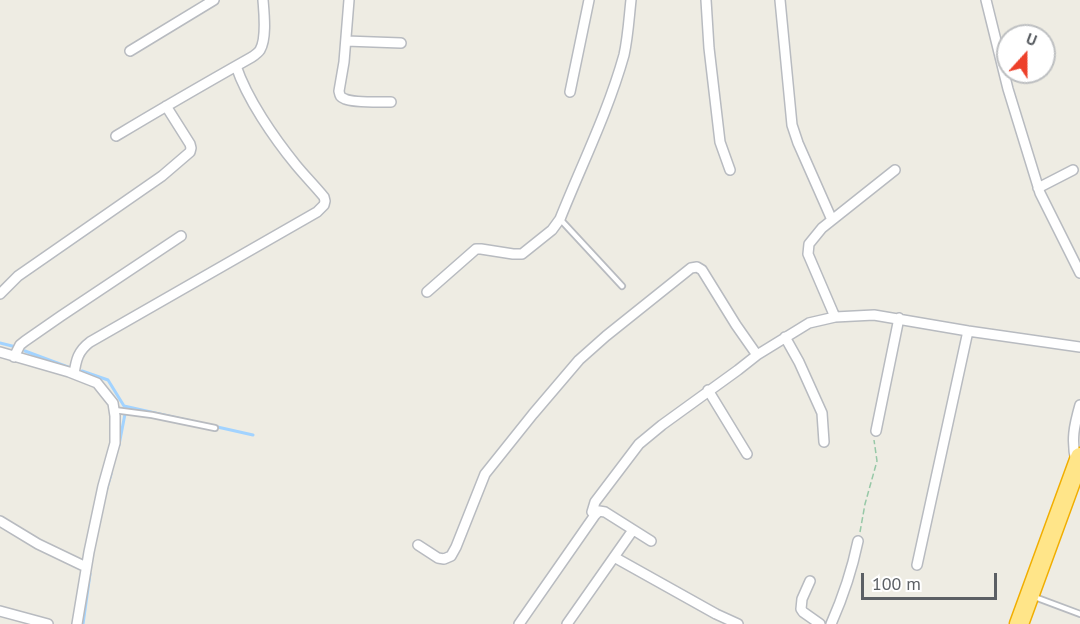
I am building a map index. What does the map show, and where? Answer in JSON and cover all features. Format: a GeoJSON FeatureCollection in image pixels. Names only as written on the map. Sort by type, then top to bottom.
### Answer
{"type":"FeatureCollection","features":[{"type":"Feature","properties":{"kind":"highway"},"geometry":{"type":"LineString","coordinates":[[1019,624],[1079,461]]}},
{"type":"Feature","properties":{"kind":"street"},"geometry":{"type":"LineString","coordinates":[[130,51],[214,0]]}},
{"type":"Feature","properties":{"kind":"street"},"geometry":{"type":"LineString","coordinates":[[116,136],[252,57],[260,50],[265,18],[263,0]]}},
{"type":"Feature","properties":{"kind":"street"},"geometry":{"type":"LineString","coordinates":[[349,0],[340,96],[344,99],[369,102],[391,102]]}},
{"type":"Feature","properties":{"kind":"street"},"geometry":{"type":"LineString","coordinates":[[570,92],[589,0]]}},
{"type":"Feature","properties":{"kind":"street"},"geometry":{"type":"LineString","coordinates":[[428,292],[472,251],[481,249],[522,254],[552,230],[560,219],[608,104],[624,53],[629,25],[630,0]]}},
{"type":"Feature","properties":{"kind":"street"},"geometry":{"type":"LineString","coordinates":[[706,0],[720,142],[730,170]]}},
{"type":"Feature","properties":{"kind":"street"},"geometry":{"type":"LineString","coordinates":[[780,0],[792,125],[832,220]]}},
{"type":"Feature","properties":{"kind":"street"},"geometry":{"type":"LineString","coordinates":[[986,0],[1008,89],[1038,188],[1080,273]]}},
{"type":"Feature","properties":{"kind":"street"},"geometry":{"type":"LineString","coordinates":[[346,41],[400,43]]}},
{"type":"Feature","properties":{"kind":"street"},"geometry":{"type":"LineString","coordinates":[[74,374],[79,352],[90,342],[317,212],[324,205],[324,197],[268,127],[240,79],[236,66]]}},
{"type":"Feature","properties":{"kind":"street"},"geometry":{"type":"LineString","coordinates":[[0,294],[18,276],[162,176],[190,152],[190,144],[166,106]]}},
{"type":"Feature","properties":{"kind":"street"},"geometry":{"type":"LineString","coordinates":[[836,317],[808,254],[809,244],[814,236],[832,220],[895,170]]}},
{"type":"Feature","properties":{"kind":"street"},"geometry":{"type":"LineString","coordinates":[[1038,188],[1073,170]]}},
{"type":"Feature","properties":{"kind":"street"},"geometry":{"type":"LineString","coordinates":[[15,357],[20,345],[25,341],[181,236]]}},
{"type":"Feature","properties":{"kind":"street"},"geometry":{"type":"LineString","coordinates":[[418,546],[438,558],[444,559],[451,556],[465,528],[485,474],[533,414],[579,360],[691,268],[697,267],[702,270],[757,355]]}},
{"type":"Feature","properties":{"kind":"street"},"geometry":{"type":"LineString","coordinates":[[595,515],[592,512],[595,502],[639,444],[662,424],[757,355],[809,323],[836,317],[874,315],[968,331],[1080,346]]}},
{"type":"Feature","properties":{"kind":"street"},"geometry":{"type":"LineString","coordinates":[[876,431],[899,318]]}},
{"type":"Feature","properties":{"kind":"street"},"geometry":{"type":"LineString","coordinates":[[917,565],[968,331]]}},
{"type":"Feature","properties":{"kind":"street"},"geometry":{"type":"LineString","coordinates":[[785,338],[799,362],[822,413],[824,442]]}},
{"type":"Feature","properties":{"kind":"street"},"geometry":{"type":"LineString","coordinates":[[0,352],[97,382],[113,402],[115,443],[103,486],[77,624]]}},
{"type":"Feature","properties":{"kind":"street"},"geometry":{"type":"LineString","coordinates":[[708,390],[747,454]]}},
{"type":"Feature","properties":{"kind":"street"},"geometry":{"type":"LineString","coordinates":[[1079,461],[1073,449],[1073,430],[1080,405]]}},
{"type":"Feature","properties":{"kind":"street"},"geometry":{"type":"LineString","coordinates":[[519,624],[595,515],[601,511],[651,541]]}},
{"type":"Feature","properties":{"kind":"street"},"geometry":{"type":"LineString","coordinates":[[0,521],[86,567]]}},
{"type":"Feature","properties":{"kind":"street"},"geometry":{"type":"LineString","coordinates":[[567,624],[633,530]]}},
{"type":"Feature","properties":{"kind":"street"},"geometry":{"type":"LineString","coordinates":[[831,624],[851,571],[858,542]]}},
{"type":"Feature","properties":{"kind":"street"},"geometry":{"type":"LineString","coordinates":[[614,557],[738,624]]}},
{"type":"Feature","properties":{"kind":"street"},"geometry":{"type":"LineString","coordinates":[[810,581],[802,599],[801,609],[820,624]]}},
{"type":"Feature","properties":{"kind":"street"},"geometry":{"type":"LineString","coordinates":[[0,611],[31,622],[48,624]]}},
{"type":"Feature","properties":{"kind":"lane"},"geometry":{"type":"LineString","coordinates":[[560,219],[622,285]]}},
{"type":"Feature","properties":{"kind":"lane"},"geometry":{"type":"LineString","coordinates":[[114,410],[215,428]]}},
{"type":"Feature","properties":{"kind":"lane"},"geometry":{"type":"LineString","coordinates":[[1030,595],[1080,614]]}},
{"type":"Feature","properties":{"kind":"path"},"geometry":{"type":"LineString","coordinates":[[858,542],[865,504],[878,461],[874,446],[876,431]]}},
{"type":"Feature","properties":{"kind":"waterway"},"geometry":{"type":"LineString","coordinates":[[25,276],[93,229]]}},
{"type":"Feature","properties":{"kind":"waterway"},"geometry":{"type":"LineString","coordinates":[[0,343],[16,347]]}},
{"type":"Feature","properties":{"kind":"waterway"},"geometry":{"type":"LineString","coordinates":[[25,351],[68,367]]}},
{"type":"Feature","properties":{"kind":"waterway"},"geometry":{"type":"LineString","coordinates":[[82,371],[108,380],[124,406],[253,435]]}},
{"type":"Feature","properties":{"kind":"waterway"},"geometry":{"type":"LineString","coordinates":[[119,445],[125,414]]}},
{"type":"Feature","properties":{"kind":"waterway"},"geometry":{"type":"LineString","coordinates":[[106,491],[111,474]]}},
{"type":"Feature","properties":{"kind":"waterway"},"geometry":{"type":"LineString","coordinates":[[83,624],[90,574]]}}]}
